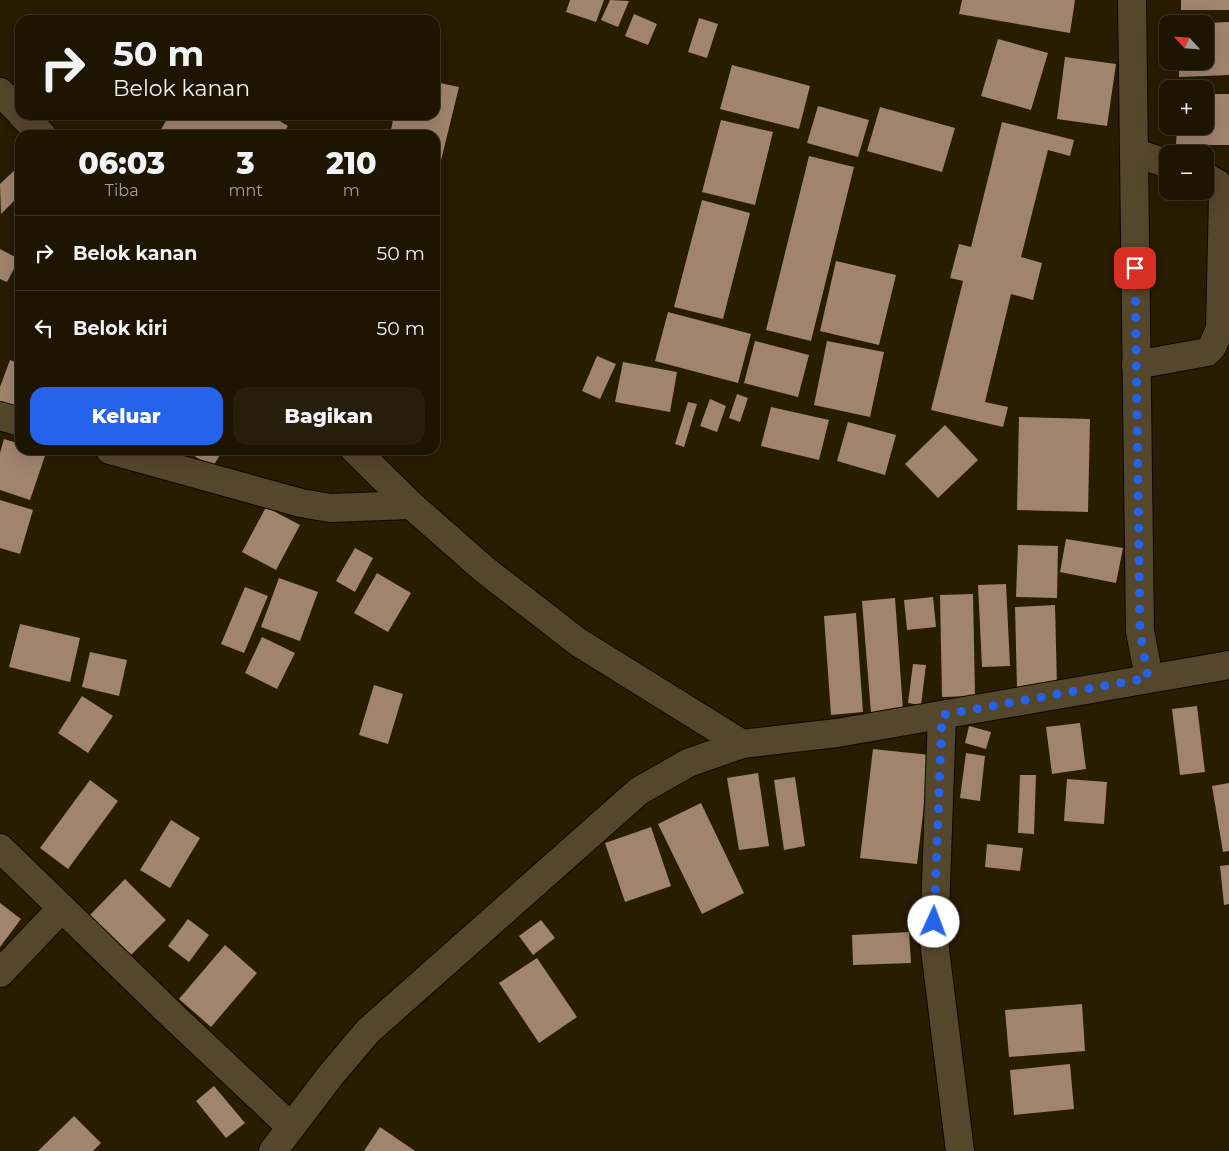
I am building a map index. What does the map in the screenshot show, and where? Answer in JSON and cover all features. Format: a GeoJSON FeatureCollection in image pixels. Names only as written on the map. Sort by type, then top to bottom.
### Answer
{"type":"FeatureCollection","features":[{"type":"Feature","properties":{"kind":"street"},"geometry":{"type":"LineString","coordinates":[[1132,0],[1140,631],[1148,678]]}},
{"type":"Feature","properties":{"kind":"street"},"geometry":{"type":"LineString","coordinates":[[0,92],[15,108]]}},
{"type":"Feature","properties":{"kind":"street"},"geometry":{"type":"LineString","coordinates":[[27,120],[37,130]]}},
{"type":"Feature","properties":{"kind":"street"},"geometry":{"type":"LineString","coordinates":[[1134,152],[1159,161]]}},
{"type":"Feature","properties":{"kind":"street"},"geometry":{"type":"LineString","coordinates":[[1136,365],[1207,352],[1212,348],[1220,329],[1223,195],[1217,183],[1214,182]]}},
{"type":"Feature","properties":{"kind":"street"},"geometry":{"type":"LineString","coordinates":[[0,416],[15,420]]}},
{"type":"Feature","properties":{"kind":"street"},"geometry":{"type":"LineString","coordinates":[[128,455],[300,504],[330,508],[411,505]]}},
{"type":"Feature","properties":{"kind":"street"},"geometry":{"type":"LineString","coordinates":[[360,455],[411,505],[486,570],[578,642],[742,744]]}},
{"type":"Feature","properties":{"kind":"street"},"geometry":{"type":"LineString","coordinates":[[273,1151],[330,1076],[368,1031],[639,790],[688,763],[742,744],[837,734],[1229,665]]}},
{"type":"Feature","properties":{"kind":"street"},"geometry":{"type":"LineString","coordinates":[[942,715],[934,941],[960,1151]]}},
{"type":"Feature","properties":{"kind":"street"},"geometry":{"type":"LineString","coordinates":[[0,848],[61,909],[291,1127]]}},
{"type":"Feature","properties":{"kind":"street"},"geometry":{"type":"LineString","coordinates":[[0,973],[61,909]]}},
{"type":"Feature","properties":{"kind":"building"},"geometry":{"type":"Polygon","coordinates":[[[570,0],[604,0],[596,22],[566,12],[570,0]]]}},
{"type":"Feature","properties":{"kind":"building"},"geometry":{"type":"Polygon","coordinates":[[[610,0],[629,1],[618,27],[601,20],[610,0]]]}},
{"type":"Feature","properties":{"kind":"building"},"geometry":{"type":"Polygon","coordinates":[[[962,0],[1075,0],[1070,33],[959,14],[962,0]]]}},
{"type":"Feature","properties":{"kind":"building"},"geometry":{"type":"Polygon","coordinates":[[[1181,0],[1229,0],[1229,10],[1181,10],[1181,0]]]}},
{"type":"Feature","properties":{"kind":"building"},"geometry":{"type":"Polygon","coordinates":[[[634,14],[657,24],[648,45],[625,36],[634,14]]]}},
{"type":"Feature","properties":{"kind":"building"},"geometry":{"type":"Polygon","coordinates":[[[699,18],[718,24],[707,58],[688,52],[699,18]]]}},
{"type":"Feature","properties":{"kind":"building"},"geometry":{"type":"Polygon","coordinates":[[[1229,22],[1229,75],[1179,77],[1179,70],[1214,70],[1214,23],[1229,22]]]}},
{"type":"Feature","properties":{"kind":"building"},"geometry":{"type":"Polygon","coordinates":[[[998,39],[1048,53],[1031,110],[981,96],[998,39]]]}},
{"type":"Feature","properties":{"kind":"building"},"geometry":{"type":"Polygon","coordinates":[[[1065,57],[1116,64],[1107,126],[1057,119],[1065,57]]]}},
{"type":"Feature","properties":{"kind":"building"},"geometry":{"type":"Polygon","coordinates":[[[732,65],[810,86],[799,129],[720,109],[732,65]]]}},
{"type":"Feature","properties":{"kind":"building"},"geometry":{"type":"Polygon","coordinates":[[[440,83],[459,87],[440,165],[440,130],[391,130],[393,120],[440,120],[440,83]]]}},
{"type":"Feature","properties":{"kind":"building"},"geometry":{"type":"Polygon","coordinates":[[[1214,94],[1229,94],[1229,145],[1176,145],[1177,135],[1214,135],[1214,94]]]}},
{"type":"Feature","properties":{"kind":"building"},"geometry":{"type":"Polygon","coordinates":[[[818,106],[869,120],[858,157],[807,143],[818,106]]]}},
{"type":"Feature","properties":{"kind":"building"},"geometry":{"type":"Polygon","coordinates":[[[880,107],[955,128],[942,172],[867,151],[880,107]]]}},
{"type":"Feature","properties":{"kind":"building"},"geometry":{"type":"Polygon","coordinates":[[[166,120],[278,120],[288,126],[285,130],[161,130],[166,120]]]}},
{"type":"Feature","properties":{"kind":"building"},"geometry":{"type":"Polygon","coordinates":[[[721,120],[773,132],[755,205],[702,192],[721,120]]]}},
{"type":"Feature","properties":{"kind":"building"},"geometry":{"type":"Polygon","coordinates":[[[1002,122],[1074,140],[1070,156],[1048,150],[1021,257],[1042,263],[1033,300],[1011,294],[985,402],[1008,407],[1003,427],[931,410],[963,281],[950,278],[959,244],[971,247],[1002,122]]]}},
{"type":"Feature","properties":{"kind":"building"},"geometry":{"type":"Polygon","coordinates":[[[809,156],[854,167],[811,341],[766,330],[809,156]]]}},
{"type":"Feature","properties":{"kind":"building"},"geometry":{"type":"Polygon","coordinates":[[[15,170],[15,200],[1,214],[0,184],[15,170]]]}},
{"type":"Feature","properties":{"kind":"building"},"geometry":{"type":"Polygon","coordinates":[[[702,200],[750,213],[723,319],[674,307],[702,200]]]}},
{"type":"Feature","properties":{"kind":"building"},"geometry":{"type":"Polygon","coordinates":[[[0,249],[15,257],[15,267],[7,282],[0,279],[0,249]]]}},
{"type":"Feature","properties":{"kind":"building"},"geometry":{"type":"Polygon","coordinates":[[[836,261],[896,275],[879,345],[820,331],[836,261]]]}},
{"type":"Feature","properties":{"kind":"building"},"geometry":{"type":"Polygon","coordinates":[[[668,312],[751,334],[738,383],[655,361],[668,312]]]}},
{"type":"Feature","properties":{"kind":"building"},"geometry":{"type":"Polygon","coordinates":[[[755,341],[809,355],[798,397],[744,383],[755,341]]]}},
{"type":"Feature","properties":{"kind":"building"},"geometry":{"type":"Polygon","coordinates":[[[827,341],[884,352],[870,417],[814,405],[827,341]]]}},
{"type":"Feature","properties":{"kind":"building"},"geometry":{"type":"Polygon","coordinates":[[[597,356],[616,364],[600,399],[582,391],[597,356]]]}},
{"type":"Feature","properties":{"kind":"building"},"geometry":{"type":"Polygon","coordinates":[[[10,360],[15,362],[15,409],[0,403],[0,387],[10,360]]]}},
{"type":"Feature","properties":{"kind":"building"},"geometry":{"type":"Polygon","coordinates":[[[623,362],[677,372],[670,412],[615,402],[623,362]]]}},
{"type":"Feature","properties":{"kind":"building"},"geometry":{"type":"Polygon","coordinates":[[[737,394],[748,398],[740,422],[729,418],[737,394]]]}},
{"type":"Feature","properties":{"kind":"building"},"geometry":{"type":"Polygon","coordinates":[[[710,399],[726,406],[717,432],[700,426],[710,399]]]}},
{"type":"Feature","properties":{"kind":"building"},"geometry":{"type":"Polygon","coordinates":[[[688,402],[697,404],[684,447],[675,444],[688,402]]]}},
{"type":"Feature","properties":{"kind":"building"},"geometry":{"type":"Polygon","coordinates":[[[771,407],[829,420],[819,460],[761,446],[771,407]]]}},
{"type":"Feature","properties":{"kind":"building"},"geometry":{"type":"Polygon","coordinates":[[[1019,417],[1090,419],[1088,512],[1017,510],[1019,417]]]}},
{"type":"Feature","properties":{"kind":"building"},"geometry":{"type":"Polygon","coordinates":[[[848,422],[896,435],[885,475],[837,461],[848,422]]]}},
{"type":"Feature","properties":{"kind":"building"},"geometry":{"type":"Polygon","coordinates":[[[945,425],[978,460],[938,498],[905,464],[945,425]]]}},
{"type":"Feature","properties":{"kind":"building"},"geometry":{"type":"Polygon","coordinates":[[[4,439],[15,442],[15,455],[45,455],[30,500],[0,490],[0,453],[4,439]]]}},
{"type":"Feature","properties":{"kind":"building"},"geometry":{"type":"Polygon","coordinates":[[[193,455],[220,455],[212,468],[193,455]]]}},
{"type":"Feature","properties":{"kind":"building"},"geometry":{"type":"Polygon","coordinates":[[[0,500],[33,510],[20,554],[0,548],[0,500]]]}},
{"type":"Feature","properties":{"kind":"building"},"geometry":{"type":"Polygon","coordinates":[[[266,507],[300,525],[276,570],[242,552],[266,507]]]}},
{"type":"Feature","properties":{"kind":"building"},"geometry":{"type":"Polygon","coordinates":[[[1066,539],[1123,548],[1116,583],[1060,572],[1066,539]]]}},
{"type":"Feature","properties":{"kind":"building"},"geometry":{"type":"Polygon","coordinates":[[[1018,545],[1058,546],[1057,598],[1016,597],[1018,545]]]}},
{"type":"Feature","properties":{"kind":"building"},"geometry":{"type":"Polygon","coordinates":[[[355,548],[373,558],[355,592],[336,581],[355,548]]]}},
{"type":"Feature","properties":{"kind":"building"},"geometry":{"type":"Polygon","coordinates":[[[377,573],[411,593],[388,632],[354,613],[377,573]]]}},
{"type":"Feature","properties":{"kind":"building"},"geometry":{"type":"Polygon","coordinates":[[[279,578],[318,592],[300,641],[261,627],[279,578]]]}},
{"type":"Feature","properties":{"kind":"building"},"geometry":{"type":"Polygon","coordinates":[[[1006,584],[1010,666],[982,667],[978,585],[1006,584]]]}},
{"type":"Feature","properties":{"kind":"building"},"geometry":{"type":"Polygon","coordinates":[[[245,587],[268,596],[244,653],[221,644],[245,587]]]}},
{"type":"Feature","properties":{"kind":"building"},"geometry":{"type":"Polygon","coordinates":[[[973,594],[975,696],[942,697],[940,595],[973,594]]]}},
{"type":"Feature","properties":{"kind":"building"},"geometry":{"type":"Polygon","coordinates":[[[933,597],[936,627],[907,630],[904,600],[933,597]]]}},
{"type":"Feature","properties":{"kind":"building"},"geometry":{"type":"Polygon","coordinates":[[[895,598],[903,710],[871,713],[862,601],[895,598]]]}},
{"type":"Feature","properties":{"kind":"building"},"geometry":{"type":"Polygon","coordinates":[[[1055,605],[1057,687],[1017,688],[1015,607],[1055,605]]]}},
{"type":"Feature","properties":{"kind":"building"},"geometry":{"type":"Polygon","coordinates":[[[856,613],[863,712],[831,715],[824,616],[856,613]]]}},
{"type":"Feature","properties":{"kind":"building"},"geometry":{"type":"Polygon","coordinates":[[[20,624],[80,638],[70,682],[9,667],[20,624]]]}},
{"type":"Feature","properties":{"kind":"building"},"geometry":{"type":"Polygon","coordinates":[[[262,637],[295,653],[277,689],[245,673],[262,637]]]}},
{"type":"Feature","properties":{"kind":"building"},"geometry":{"type":"Polygon","coordinates":[[[90,652],[127,660],[119,696],[82,687],[90,652]]]}},
{"type":"Feature","properties":{"kind":"building"},"geometry":{"type":"Polygon","coordinates":[[[913,664],[926,665],[921,705],[908,703],[913,664]]]}},
{"type":"Feature","properties":{"kind":"building"},"geometry":{"type":"Polygon","coordinates":[[[374,685],[403,694],[388,744],[359,735],[374,685]]]}},
{"type":"Feature","properties":{"kind":"building"},"geometry":{"type":"Polygon","coordinates":[[[82,696],[113,716],[88,753],[58,733],[82,696]]]}},
{"type":"Feature","properties":{"kind":"building"},"geometry":{"type":"Polygon","coordinates":[[[1197,706],[1205,772],[1180,775],[1172,709],[1197,706]]]}},
{"type":"Feature","properties":{"kind":"building"},"geometry":{"type":"Polygon","coordinates":[[[1080,723],[1086,769],[1052,774],[1046,727],[1080,723]]]}},
{"type":"Feature","properties":{"kind":"building"},"geometry":{"type":"Polygon","coordinates":[[[969,726],[991,732],[986,749],[965,743],[969,726]]]}},
{"type":"Feature","properties":{"kind":"building"},"geometry":{"type":"Polygon","coordinates":[[[873,749],[930,755],[917,864],[860,858],[873,749]]]}},
{"type":"Feature","properties":{"kind":"building"},"geometry":{"type":"Polygon","coordinates":[[[966,753],[985,756],[980,801],[960,798],[966,753]]]}},
{"type":"Feature","properties":{"kind":"building"},"geometry":{"type":"Polygon","coordinates":[[[758,773],[769,846],[739,850],[727,778],[758,773]]]}},
{"type":"Feature","properties":{"kind":"building"},"geometry":{"type":"Polygon","coordinates":[[[1020,775],[1036,775],[1034,834],[1018,833],[1020,775]]]}},
{"type":"Feature","properties":{"kind":"building"},"geometry":{"type":"Polygon","coordinates":[[[795,777],[805,846],[784,850],[774,780],[795,777]]]}},
{"type":"Feature","properties":{"kind":"building"},"geometry":{"type":"Polygon","coordinates":[[[1067,779],[1107,782],[1104,824],[1064,821],[1067,779]]]}},
{"type":"Feature","properties":{"kind":"building"},"geometry":{"type":"Polygon","coordinates":[[[90,780],[118,801],[68,869],[40,848],[90,780]]]}},
{"type":"Feature","properties":{"kind":"building"},"geometry":{"type":"Polygon","coordinates":[[[1229,783],[1229,851],[1223,852],[1212,786],[1229,783]]]}},
{"type":"Feature","properties":{"kind":"building"},"geometry":{"type":"Polygon","coordinates":[[[701,803],[744,893],[702,914],[658,824],[701,803]]]}},
{"type":"Feature","properties":{"kind":"building"},"geometry":{"type":"Polygon","coordinates":[[[171,820],[200,838],[170,888],[140,870],[171,820]]]}},
{"type":"Feature","properties":{"kind":"building"},"geometry":{"type":"Polygon","coordinates":[[[651,827],[671,886],[625,902],[605,843],[651,827]]]}},
{"type":"Feature","properties":{"kind":"building"},"geometry":{"type":"Polygon","coordinates":[[[987,844],[1023,848],[1020,871],[985,867],[987,844]]]}},
{"type":"Feature","properties":{"kind":"building"},"geometry":{"type":"Polygon","coordinates":[[[1229,865],[1229,904],[1224,905],[1220,866],[1229,865]]]}},
{"type":"Feature","properties":{"kind":"building"},"geometry":{"type":"Polygon","coordinates":[[[125,879],[166,920],[129,957],[89,916],[125,879]]]}},
{"type":"Feature","properties":{"kind":"building"},"geometry":{"type":"Polygon","coordinates":[[[0,903],[21,919],[0,947],[0,903]]]}},
{"type":"Feature","properties":{"kind":"building"},"geometry":{"type":"Polygon","coordinates":[[[188,919],[209,935],[189,962],[168,946],[188,919]]]}},
{"type":"Feature","properties":{"kind":"building"},"geometry":{"type":"Polygon","coordinates":[[[541,920],[555,938],[533,955],[519,936],[541,920]]]}},
{"type":"Feature","properties":{"kind":"building"},"geometry":{"type":"Polygon","coordinates":[[[909,932],[911,963],[853,965],[852,935],[909,932]]]}},
{"type":"Feature","properties":{"kind":"building"},"geometry":{"type":"Polygon","coordinates":[[[225,945],[257,973],[211,1027],[179,999],[225,945]]]}},
{"type":"Feature","properties":{"kind":"building"},"geometry":{"type":"Polygon","coordinates":[[[537,958],[577,1017],[539,1043],[499,983],[537,958]]]}},
{"type":"Feature","properties":{"kind":"building"},"geometry":{"type":"Polygon","coordinates":[[[1082,1004],[1085,1051],[1009,1057],[1005,1010],[1082,1004]]]}},
{"type":"Feature","properties":{"kind":"building"},"geometry":{"type":"Polygon","coordinates":[[[1070,1064],[1074,1109],[1014,1115],[1010,1070],[1070,1064]]]}},
{"type":"Feature","properties":{"kind":"building"},"geometry":{"type":"Polygon","coordinates":[[[214,1086],[245,1123],[226,1138],[196,1101],[214,1086]]]}},
{"type":"Feature","properties":{"kind":"building"},"geometry":{"type":"Polygon","coordinates":[[[74,1116],[101,1143],[93,1151],[38,1151],[74,1116]]]}},
{"type":"Feature","properties":{"kind":"building"},"geometry":{"type":"Polygon","coordinates":[[[380,1127],[415,1151],[364,1151],[380,1127]]]}},
{"type":"Feature","properties":{"kind":"route"},"geometry":{"type":"LineString","coordinates":[[934,922],[942,715],[1148,678],[1140,631],[1135,268]]}}]}
